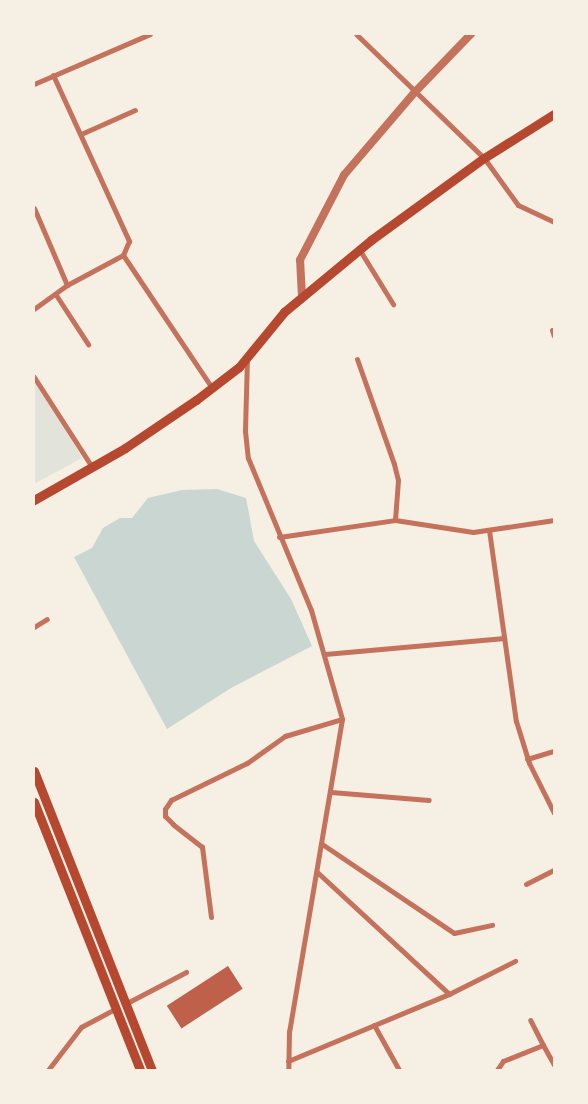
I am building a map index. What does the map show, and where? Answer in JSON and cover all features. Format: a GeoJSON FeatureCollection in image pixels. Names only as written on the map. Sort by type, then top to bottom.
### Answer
{"type":"FeatureCollection","features":[{"type":"Feature","properties":{"kind":"main road"},"geometry":{"type":"LineString","coordinates":[[34,500],[125,448],[212,388],[247,357],[284,312],[360,249],[484,158],[554,114]]}},
{"type":"Feature","properties":{"kind":"main road"},"geometry":{"type":"LineString","coordinates":[[34,771],[152,1070]]}},
{"type":"Feature","properties":{"kind":"main road"},"geometry":{"type":"LineString","coordinates":[[34,802],[140,1070]]}},
{"type":"Feature","properties":{"kind":"street"},"geometry":{"type":"LineString","coordinates":[[34,84],[150,34]]}},
{"type":"Feature","properties":{"kind":"street"},"geometry":{"type":"LineString","coordinates":[[356,34],[414,93],[484,158],[518,206],[554,222]]}},
{"type":"Feature","properties":{"kind":"street"},"geometry":{"type":"LineString","coordinates":[[302,297],[300,260],[344,175],[414,93],[471,34]]}},
{"type":"Feature","properties":{"kind":"street"},"geometry":{"type":"LineString","coordinates":[[34,309],[56,295],[67,285],[123,255],[130,241],[54,75]]}},
{"type":"Feature","properties":{"kind":"street"},"geometry":{"type":"LineString","coordinates":[[81,134],[135,110]]}},
{"type":"Feature","properties":{"kind":"street"},"geometry":{"type":"LineString","coordinates":[[34,208],[67,285]]}},
{"type":"Feature","properties":{"kind":"street"},"geometry":{"type":"LineString","coordinates":[[360,249],[393,304]]}},
{"type":"Feature","properties":{"kind":"street"},"geometry":{"type":"LineString","coordinates":[[123,255],[212,388]]}},
{"type":"Feature","properties":{"kind":"street"},"geometry":{"type":"LineString","coordinates":[[56,295],[88,344]]}},
{"type":"Feature","properties":{"kind":"street"},"geometry":{"type":"LineString","coordinates":[[247,357],[245,430],[248,458],[279,537],[311,610],[342,719],[332,792],[289,1031],[288,1070]]}},
{"type":"Feature","properties":{"kind":"street"},"geometry":{"type":"LineString","coordinates":[[357,359],[398,480],[395,520]]}},
{"type":"Feature","properties":{"kind":"street"},"geometry":{"type":"LineString","coordinates":[[34,377],[92,467]]}},
{"type":"Feature","properties":{"kind":"street"},"geometry":{"type":"LineString","coordinates":[[279,537],[395,520],[463,532],[554,520]]}},
{"type":"Feature","properties":{"kind":"street"},"geometry":{"type":"LineString","coordinates":[[489,530],[516,721],[527,759],[554,813]]}},
{"type":"Feature","properties":{"kind":"street"},"geometry":{"type":"LineString","coordinates":[[34,627],[47,619]]}},
{"type":"Feature","properties":{"kind":"street"},"geometry":{"type":"LineString","coordinates":[[325,654],[504,638]]}},
{"type":"Feature","properties":{"kind":"street"},"geometry":{"type":"LineString","coordinates":[[212,917],[202,846],[172,824],[165,816],[165,809],[171,800],[248,763],[286,736],[342,719]]}},
{"type":"Feature","properties":{"kind":"street"},"geometry":{"type":"LineString","coordinates":[[527,759],[554,751]]}},
{"type":"Feature","properties":{"kind":"street"},"geometry":{"type":"LineString","coordinates":[[332,792],[429,800]]}},
{"type":"Feature","properties":{"kind":"street"},"geometry":{"type":"LineString","coordinates":[[322,844],[454,933],[492,925]]}},
{"type":"Feature","properties":{"kind":"street"},"geometry":{"type":"LineString","coordinates":[[526,884],[554,870]]}},
{"type":"Feature","properties":{"kind":"street"},"geometry":{"type":"LineString","coordinates":[[317,872],[450,994]]}},
{"type":"Feature","properties":{"kind":"street"},"geometry":{"type":"LineString","coordinates":[[288,1061],[450,994],[515,961]]}},
{"type":"Feature","properties":{"kind":"street"},"geometry":{"type":"LineString","coordinates":[[125,1004],[186,972]]}},
{"type":"Feature","properties":{"kind":"street"},"geometry":{"type":"LineString","coordinates":[[48,1070],[81,1027],[115,1009]]}},
{"type":"Feature","properties":{"kind":"street"},"geometry":{"type":"LineString","coordinates":[[530,1020],[554,1063]]}},
{"type":"Feature","properties":{"kind":"street"},"geometry":{"type":"LineString","coordinates":[[374,1025],[399,1070]]}},
{"type":"Feature","properties":{"kind":"street"},"geometry":{"type":"LineString","coordinates":[[497,1070],[503,1061],[543,1045]]}},
{"type":"Feature","properties":{"kind":"shaded area"},"geometry":{"type":"Polygon","coordinates":[[[34,377],[82,458],[34,484],[34,377]]]}},
{"type":"Feature","properties":{"kind":"shaded area"},"geometry":{"type":"Polygon","coordinates":[[[217,489],[246,498],[254,541],[291,599],[312,646],[231,688],[167,729],[74,557],[92,548],[103,528],[120,518],[132,518],[148,498],[182,490],[217,489]]]}},
{"type":"Feature","properties":{"kind":"building"},"geometry":{"type":"Polygon","coordinates":[[[228,966],[243,989],[181,1028],[167,1006],[228,966]]]}}]}
